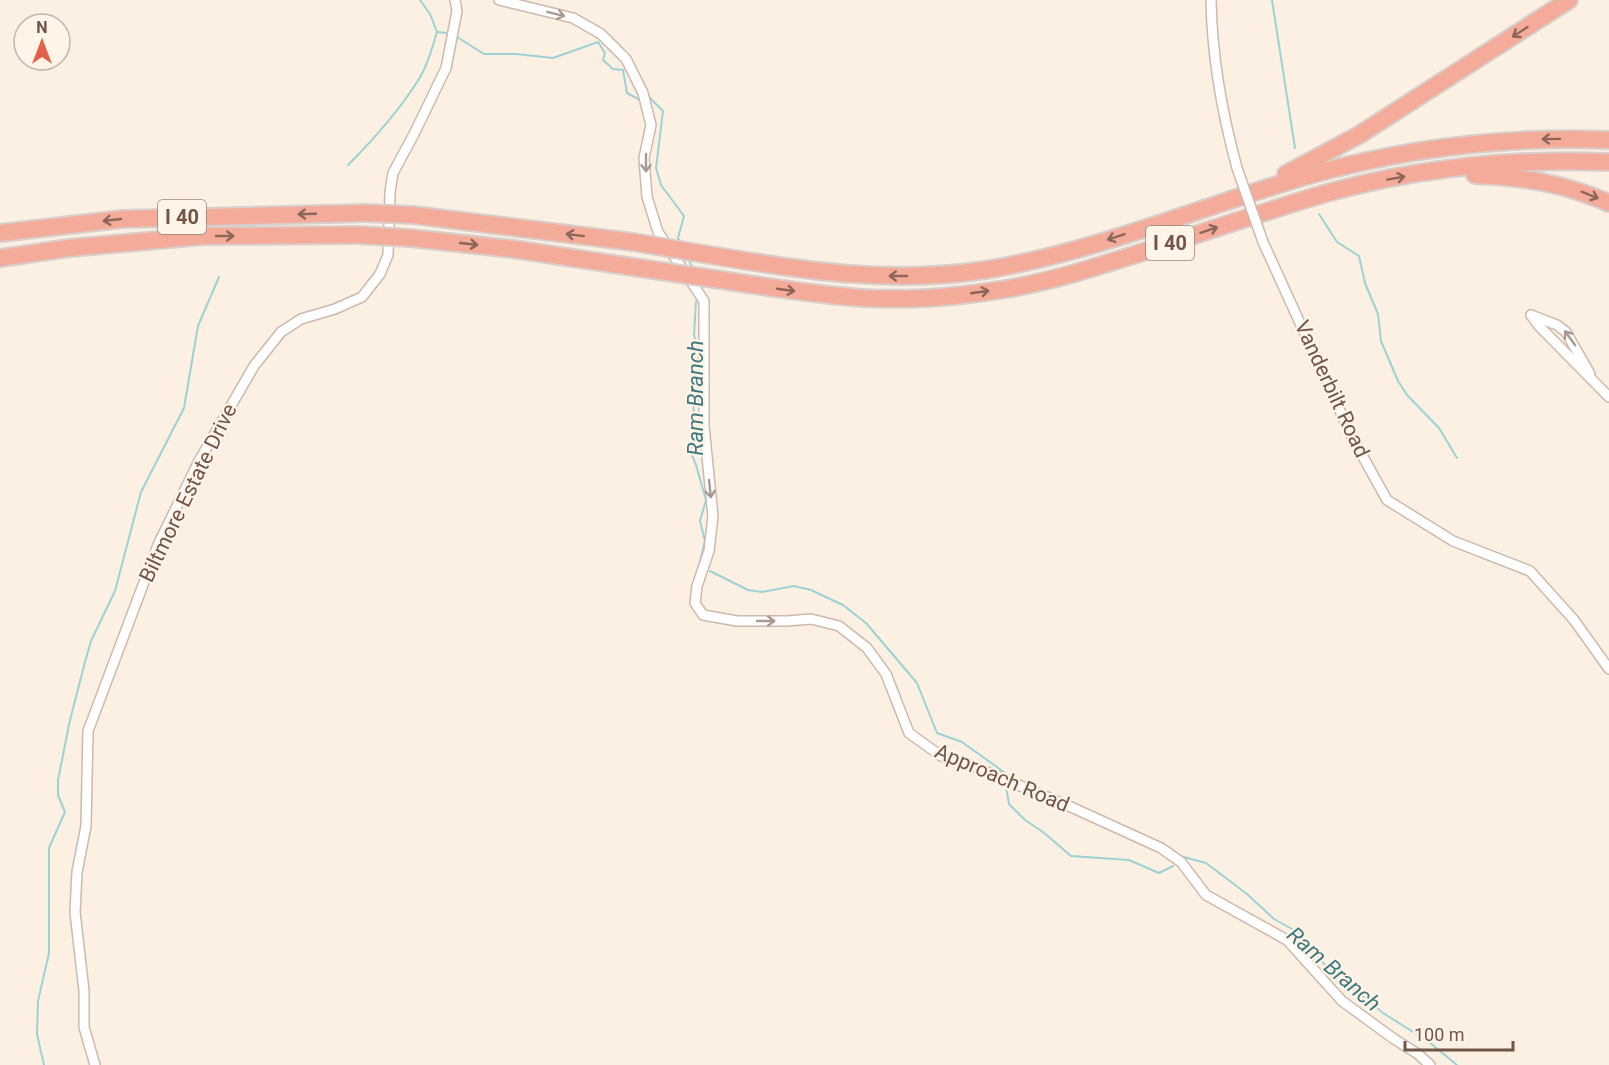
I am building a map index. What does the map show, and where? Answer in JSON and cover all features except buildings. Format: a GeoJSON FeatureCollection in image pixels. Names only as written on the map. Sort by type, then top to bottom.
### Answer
{"type":"FeatureCollection","features":[{"type":"Feature","properties":{"kind":"highway"},"geometry":{"type":"LineString","coordinates":[[1252,193],[1359,135],[1569,0]]}},
{"type":"Feature","properties":{"kind":"highway","name":"I 40"},"geometry":{"type":"LineString","coordinates":[[0,233],[122,219],[366,213],[413,215],[633,242],[787,268],[866,276],[905,276],[974,271],[1060,254],[1349,165],[1426,150],[1506,141],[1609,140]]}},
{"type":"Feature","properties":{"kind":"highway","name":"I 40"},"geometry":{"type":"LineString","coordinates":[[0,258],[69,248],[204,236],[359,235],[513,249],[826,295],[904,299],[981,292],[1076,273],[1315,197],[1352,187],[1429,172],[1516,163],[1609,162]]}},
{"type":"Feature","properties":{"kind":"highway"},"geometry":{"type":"LineString","coordinates":[[1429,172],[1532,179],[1585,193],[1609,203]]}},
{"type":"Feature","properties":{"kind":"street","name":"Biltmore Estate Drive"},"geometry":{"type":"LineString","coordinates":[[95,1065],[84,1028],[84,991],[75,912],[77,872],[86,826],[88,731],[158,545],[199,461],[254,366],[281,332],[302,319],[335,309],[362,297],[380,274],[388,255],[390,192],[393,173],[446,68],[457,11],[455,0]]}},
{"type":"Feature","properties":{"kind":"street","name":"Approach Road"},"geometry":{"type":"LineString","coordinates":[[499,0],[573,18],[601,34],[626,59],[643,93],[651,125],[644,158],[647,196],[657,232],[704,301],[704,426],[713,516],[709,551],[697,586],[695,603],[704,615],[737,621],[811,619],[839,626],[867,648],[886,674],[909,733],[941,756],[968,764],[1071,807],[1161,848],[1181,862],[1206,895],[1287,940],[1342,1001],[1418,1054],[1430,1065]]}},
{"type":"Feature","properties":{"kind":"street","name":"Vanderbilt Road"},"geometry":{"type":"LineString","coordinates":[[1211,0],[1217,75],[1228,138],[1263,242],[1352,436],[1387,500],[1453,541],[1530,571],[1574,620],[1609,669]]}},
{"type":"Feature","properties":{"kind":"street"},"geometry":{"type":"LineString","coordinates":[[1593,379],[1566,332],[1557,325],[1531,315],[1609,397]]}},
{"type":"Feature","properties":{"kind":"waterway","name":"Ram Branch"},"geometry":{"type":"LineString","coordinates":[[420,0],[430,14],[437,32]]}},
{"type":"Feature","properties":{"kind":"waterway"},"geometry":{"type":"LineString","coordinates":[[1272,0],[1295,148]]}},
{"type":"Feature","properties":{"kind":"waterway","name":"Ram Branch"},"geometry":{"type":"LineString","coordinates":[[437,32],[448,33]]}},
{"type":"Feature","properties":{"kind":"waterway"},"geometry":{"type":"LineString","coordinates":[[348,165],[386,124],[411,91],[425,68],[437,32]]}},
{"type":"Feature","properties":{"kind":"waterway","name":"Ram Branch"},"geometry":{"type":"LineString","coordinates":[[457,37],[484,54],[516,54],[553,58],[598,42],[605,53],[603,60],[613,69],[623,70],[627,93],[640,100]]}},
{"type":"Feature","properties":{"kind":"waterway","name":"Ram Branch"},"geometry":{"type":"LineString","coordinates":[[650,98],[663,111],[656,168],[661,185],[684,216],[678,238],[681,244]]}},
{"type":"Feature","properties":{"kind":"waterway"},"geometry":{"type":"LineString","coordinates":[[1319,214],[1337,242],[1359,256],[1365,283],[1378,314],[1381,341],[1398,381],[1407,395],[1439,428],[1457,458]]}},
{"type":"Feature","properties":{"kind":"waterway","name":"Ram Branch"},"geometry":{"type":"LineString","coordinates":[[687,257],[693,268]]}},
{"type":"Feature","properties":{"kind":"waterway"},"geometry":{"type":"LineString","coordinates":[[44,1065],[37,1034],[38,1001],[49,953],[49,848],[65,812],[58,795],[58,780],[70,720],[91,641],[115,591],[141,492],[184,408],[198,326],[219,277]]}},
{"type":"Feature","properties":{"kind":"waterway","name":"Ram Branch"},"geometry":{"type":"LineString","coordinates":[[696,301],[694,335],[699,352],[693,385],[694,434],[690,450],[706,500],[700,521],[705,541],[700,562]]}},
{"type":"Feature","properties":{"kind":"waterway","name":"Ram Branch"},"geometry":{"type":"LineString","coordinates":[[710,571],[748,590],[762,592],[794,586],[811,590],[843,605],[866,623],[917,683],[937,733],[962,742],[1008,775]]}},
{"type":"Feature","properties":{"kind":"waterway","name":"Ram Branch"},"geometry":{"type":"LineString","coordinates":[[1006,787],[1009,804],[1025,820],[1071,856],[1129,860],[1159,873],[1173,866]]}},
{"type":"Feature","properties":{"kind":"waterway","name":"Ram Branch"},"geometry":{"type":"LineString","coordinates":[[1180,856],[1206,863],[1247,894],[1274,919],[1301,934],[1324,964],[1383,1013],[1429,1042],[1457,1065]]}}]}
